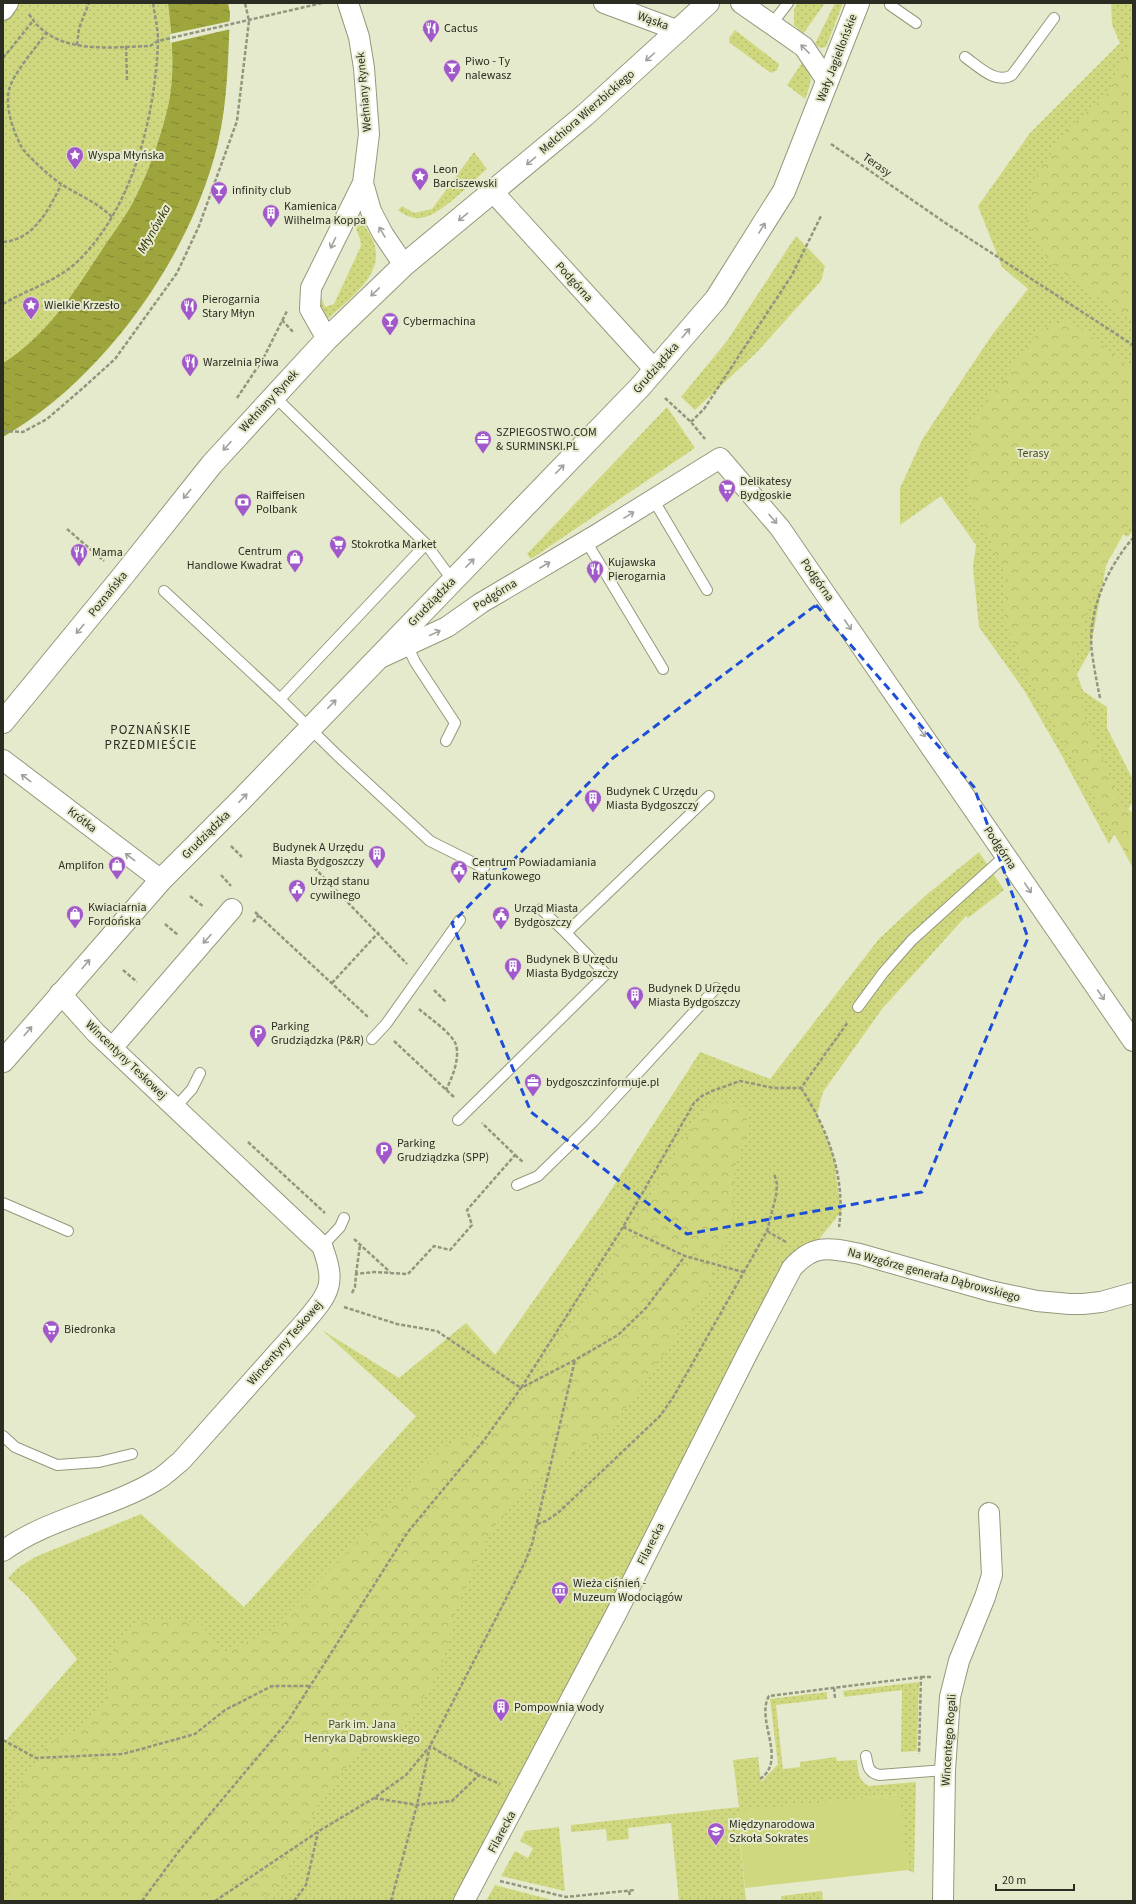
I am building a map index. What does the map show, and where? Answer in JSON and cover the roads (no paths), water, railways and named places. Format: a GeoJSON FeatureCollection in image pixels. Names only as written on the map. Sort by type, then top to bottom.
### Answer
{"type":"FeatureCollection","features":[{"type":"Feature","properties":{"kind":"main road","name":"Melchiora Wierzbickiego"},"geometry":{"type":"LineString","coordinates":[[493,192],[585,115],[708,3]]}},
{"type":"Feature","properties":{"kind":"main road","name":"Wały Jagiellońskie"},"geometry":{"type":"LineString","coordinates":[[816,112],[858,3]]}},
{"type":"Feature","properties":{"kind":"main road","name":"Grudziądzka"},"geometry":{"type":"LineString","coordinates":[[3,1061],[60,993],[161,880],[453,581],[655,370],[716,299],[784,191],[816,112]]}},
{"type":"Feature","properties":{"kind":"main road","name":"Wełniany Rynek"},"geometry":{"type":"LineString","coordinates":[[212,464],[273,395],[327,339],[404,265],[493,192]]}},
{"type":"Feature","properties":{"kind":"main road","name":"Poznańska"},"geometry":{"type":"LineString","coordinates":[[3,722],[212,464]]}},
{"type":"Feature","properties":{"kind":"street"},"geometry":{"type":"LineString","coordinates":[[3,10],[8,3]]}},
{"type":"Feature","properties":{"kind":"street","name":"Wełniany Rynek"},"geometry":{"type":"LineString","coordinates":[[327,339],[310,309],[311,288],[363,184],[369,134],[367,101],[359,38],[348,3]]}},
{"type":"Feature","properties":{"kind":"street","name":"Wąska"},"geometry":{"type":"LineString","coordinates":[[604,3],[679,31]]}},
{"type":"Feature","properties":{"kind":"street"},"geometry":{"type":"LineString","coordinates":[[741,3],[804,47],[827,81]]}},
{"type":"Feature","properties":{"kind":"street","name":"Wełniany Rynek"},"geometry":{"type":"LineString","coordinates":[[363,184],[371,211],[383,234],[404,265]]}},
{"type":"Feature","properties":{"kind":"street","name":"Podgórna"},"geometry":{"type":"LineString","coordinates":[[493,192],[655,370]]}},
{"type":"Feature","properties":{"kind":"street","name":"Podgórna"},"geometry":{"type":"LineString","coordinates":[[374,661],[447,627],[481,602],[586,541],[720,458],[780,528],[1133,1041]]}},
{"type":"Feature","properties":{"kind":"street","name":"Krótka"},"geometry":{"type":"LineString","coordinates":[[3,760],[161,880]]}},
{"type":"Feature","properties":{"kind":"street"},"geometry":{"type":"LineString","coordinates":[[112,1048],[232,909]]}},
{"type":"Feature","properties":{"kind":"street","name":"Wincentyny Teskowej"},"geometry":{"type":"LineString","coordinates":[[3,1551],[29,1535],[137,1491],[158,1480],[181,1461],[324,1300],[330,1282],[328,1261],[322,1246],[96,1033],[60,993]]}},
{"type":"Feature","properties":{"kind":"street","name":"Na Wzgórze generała Dąbrowskiego"},"geometry":{"type":"LineString","coordinates":[[807,1254],[817,1250],[835,1249],[860,1254],[990,1291],[1037,1301],[1083,1304],[1101,1302],[1133,1293]]}},
{"type":"Feature","properties":{"kind":"street","name":"Filarecka"},"geometry":{"type":"LineString","coordinates":[[464,1901],[620,1605],[784,1283],[792,1268],[807,1254]]}},
{"type":"Feature","properties":{"kind":"street","name":"Wincentego Rogali"},"geometry":{"type":"LineString","coordinates":[[943,1901],[945,1770],[950,1697],[955,1677],[992,1575],[988,1513]]}},
{"type":"Feature","properties":{"kind":"lane"},"geometry":{"type":"LineString","coordinates":[[771,25],[788,3]]}},
{"type":"Feature","properties":{"kind":"lane"},"geometry":{"type":"LineString","coordinates":[[890,5],[916,23]]}},
{"type":"Feature","properties":{"kind":"lane"},"geometry":{"type":"LineString","coordinates":[[965,56],[994,77],[1007,79],[1012,75],[1054,18]]}},
{"type":"Feature","properties":{"kind":"lane"},"geometry":{"type":"LineString","coordinates":[[273,395],[426,544],[453,581]]}},
{"type":"Feature","properties":{"kind":"lane"},"geometry":{"type":"LineString","coordinates":[[653,499],[707,590]]}},
{"type":"Feature","properties":{"kind":"lane"},"geometry":{"type":"LineString","coordinates":[[586,541],[663,669]]}},
{"type":"Feature","properties":{"kind":"lane"},"geometry":{"type":"LineString","coordinates":[[280,699],[426,544]]}},
{"type":"Feature","properties":{"kind":"lane"},"geometry":{"type":"LineString","coordinates":[[164,590],[430,841],[484,868]]}},
{"type":"Feature","properties":{"kind":"lane"},"geometry":{"type":"LineString","coordinates":[[407,645],[415,662],[455,723],[446,741]]}},
{"type":"Feature","properties":{"kind":"lane"},"geometry":{"type":"LineString","coordinates":[[566,933],[709,796]]}},
{"type":"Feature","properties":{"kind":"lane"},"geometry":{"type":"LineString","coordinates":[[858,1007],[883,974],[912,940],[1006,855]]}},
{"type":"Feature","properties":{"kind":"lane"},"geometry":{"type":"LineString","coordinates":[[458,1120],[606,974],[541,909]]}},
{"type":"Feature","properties":{"kind":"lane"},"geometry":{"type":"LineString","coordinates":[[372,1039],[386,1024],[421,977],[460,920]]}},
{"type":"Feature","properties":{"kind":"lane"},"geometry":{"type":"LineString","coordinates":[[517,1185],[538,1176],[592,1123],[716,988]]}},
{"type":"Feature","properties":{"kind":"lane"},"geometry":{"type":"LineString","coordinates":[[175,1108],[192,1089],[200,1073]]}},
{"type":"Feature","properties":{"kind":"lane"},"geometry":{"type":"LineString","coordinates":[[3,1203],[68,1231]]}},
{"type":"Feature","properties":{"kind":"lane"},"geometry":{"type":"LineString","coordinates":[[322,1246],[340,1226],[344,1218]]}},
{"type":"Feature","properties":{"kind":"lane"},"geometry":{"type":"LineString","coordinates":[[3,1436],[15,1447],[57,1465],[99,1462],[132,1454]]}},
{"type":"Feature","properties":{"kind":"lane"},"geometry":{"type":"LineString","coordinates":[[866,1756],[868,1768],[872,1773],[878,1775],[945,1770]]}},
{"type":"Feature","properties":{"kind":"water","name":"Młynówka"},"geometry":{"type":"Polygon","coordinates":[[[168,3],[228,3],[230,13],[224,111],[218,143],[205,186],[187,228],[165,270],[138,311],[108,348],[75,382],[40,412],[3,437],[3,363],[19,352],[48,325],[84,278],[130,207],[156,149],[169,102],[172,78],[171,27],[168,3]]]}},
{"type":"Feature","properties":{"kind":"place","name":"Cactus"},"geometry":{"type":"Point","coordinates":[431,43]}},
{"type":"Feature","properties":{"kind":"place","name":"Piwo - Ty nalewasz"},"geometry":{"type":"Point","coordinates":[452,83]}},
{"type":"Feature","properties":{"kind":"place","name":"Wyspa Młyńska"},"geometry":{"type":"Point","coordinates":[75,170]}},
{"type":"Feature","properties":{"kind":"place","name":"Leon Barciszewski"},"geometry":{"type":"Point","coordinates":[420,191]}},
{"type":"Feature","properties":{"kind":"place","name":"infinity club"},"geometry":{"type":"Point","coordinates":[219,205]}},
{"type":"Feature","properties":{"kind":"place","name":"Kamienica Wilhelma Koppa"},"geometry":{"type":"Point","coordinates":[271,228]}},
{"type":"Feature","properties":{"kind":"place","name":"Wielkie Krzesło"},"geometry":{"type":"Point","coordinates":[31,320]}},
{"type":"Feature","properties":{"kind":"place","name":"Pierogarnia Stary Młyn"},"geometry":{"type":"Point","coordinates":[189,321]}},
{"type":"Feature","properties":{"kind":"place","name":"Cybermachina"},"geometry":{"type":"Point","coordinates":[390,336]}},
{"type":"Feature","properties":{"kind":"place","name":"Warzelnia Piwa"},"geometry":{"type":"Point","coordinates":[190,377]}},
{"type":"Feature","properties":{"kind":"place","name":"SZPIEGOSTWO.COM & SURMINSKI.PL"},"geometry":{"type":"Point","coordinates":[483,454]}},
{"type":"Feature","properties":{"kind":"place","name":"Delikatesy Bydgoskie"},"geometry":{"type":"Point","coordinates":[727,503]}},
{"type":"Feature","properties":{"kind":"place","name":"Raiffeisen Polbank"},"geometry":{"type":"Point","coordinates":[243,517]}},
{"type":"Feature","properties":{"kind":"place","name":"Stokrotka Market"},"geometry":{"type":"Point","coordinates":[338,559]}},
{"type":"Feature","properties":{"kind":"place","name":"Mama"},"geometry":{"type":"Point","coordinates":[79,567]}},
{"type":"Feature","properties":{"kind":"place","name":"Centrum Handlowe Kwadrat"},"geometry":{"type":"Point","coordinates":[295,573]}},
{"type":"Feature","properties":{"kind":"place","name":"Kujawska Pierogarnia"},"geometry":{"type":"Point","coordinates":[595,584]}},
{"type":"Feature","properties":{"kind":"place","name":"Budynek C Urzędu Miasta Bydgoszczy"},"geometry":{"type":"Point","coordinates":[593,813]}},
{"type":"Feature","properties":{"kind":"place","name":"Budynek A Urzędu Miasta Bydgoszczy"},"geometry":{"type":"Point","coordinates":[377,869]}},
{"type":"Feature","properties":{"kind":"place","name":"Amplifon"},"geometry":{"type":"Point","coordinates":[117,880]}},
{"type":"Feature","properties":{"kind":"place","name":"Centrum Powiadamiania Ratunkowego"},"geometry":{"type":"Point","coordinates":[459,884]}},
{"type":"Feature","properties":{"kind":"place","name":"Urząd stanu cywilnego"},"geometry":{"type":"Point","coordinates":[297,903]}},
{"type":"Feature","properties":{"kind":"place","name":"Kwiaciarnia Fordońska"},"geometry":{"type":"Point","coordinates":[75,929]}},
{"type":"Feature","properties":{"kind":"place","name":"Urząd Miasta Bydgoszczy"},"geometry":{"type":"Point","coordinates":[501,930]}},
{"type":"Feature","properties":{"kind":"place","name":"Budynek B Urzędu Miasta Bydgoszczy"},"geometry":{"type":"Point","coordinates":[513,981]}},
{"type":"Feature","properties":{"kind":"place","name":"Budynek D Urzędu Miasta Bydgoszczy"},"geometry":{"type":"Point","coordinates":[635,1010]}},
{"type":"Feature","properties":{"kind":"place","name":"Parking Grudziądzka (P&R)"},"geometry":{"type":"Point","coordinates":[258,1048]}},
{"type":"Feature","properties":{"kind":"place","name":"bydgoszczinformuje.pl"},"geometry":{"type":"Point","coordinates":[533,1097]}},
{"type":"Feature","properties":{"kind":"place","name":"Parking Grudziądzka (SPP)"},"geometry":{"type":"Point","coordinates":[384,1165]}},
{"type":"Feature","properties":{"kind":"place","name":"Biedronka"},"geometry":{"type":"Point","coordinates":[51,1344]}},
{"type":"Feature","properties":{"kind":"place","name":"Wieża ciśnień - Muzeum Wodociągów"},"geometry":{"type":"Point","coordinates":[560,1605]}},
{"type":"Feature","properties":{"kind":"place","name":"Pompownia wody"},"geometry":{"type":"Point","coordinates":[501,1722]}},
{"type":"Feature","properties":{"kind":"place","name":"Międzynarodowa Szkoła Sokrates"},"geometry":{"type":"Point","coordinates":[716,1846]}},
{"type":"Feature","properties":{"kind":"district","name":"POZNAŃSKIE PRZEDMIEŚCIE"},"geometry":{"type":"Point","coordinates":[151,738]}},
{"type":"Feature","properties":{"kind":"park label","name":"Terasy"},"geometry":{"type":"Point","coordinates":[1033,453]}},
{"type":"Feature","properties":{"kind":"park label","name":"Park im. Jana Henryka Dąbrowskiego"},"geometry":{"type":"Point","coordinates":[362,1731]}}]}
